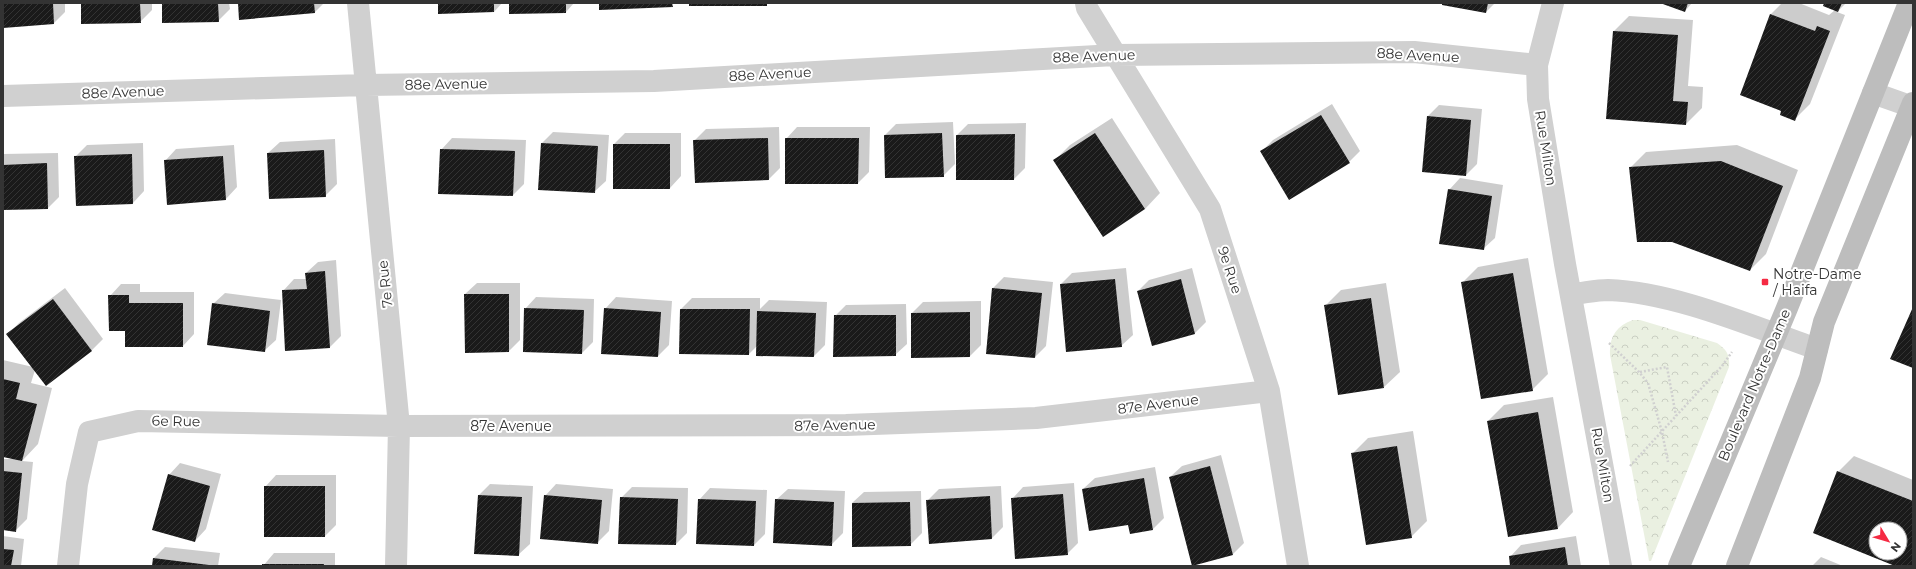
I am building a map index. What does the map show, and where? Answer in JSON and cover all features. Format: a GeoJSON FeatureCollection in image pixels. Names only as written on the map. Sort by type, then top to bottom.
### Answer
{"type":"FeatureCollection","features":[{"type":"Feature","properties":{"kind":"street","name":"7e Rue"},"geometry":{"type":"LineString","coordinates":[[358,3],[399,426],[396,566]]}},
{"type":"Feature","properties":{"kind":"street","name":"9e Rue"},"geometry":{"type":"LineString","coordinates":[[1086,3],[1087,8],[1115,55],[1210,208],[1269,391],[1298,566]]}},
{"type":"Feature","properties":{"kind":"street","name":"Rue Milton"},"geometry":{"type":"LineString","coordinates":[[1553,3],[1537,65],[1538,99],[1621,566]]}},
{"type":"Feature","properties":{"kind":"street","name":"Boulevard Notre-Dame"},"geometry":{"type":"LineString","coordinates":[[1679,566],[1909,3]]}},
{"type":"Feature","properties":{"kind":"street","name":"88e Avenue"},"geometry":{"type":"LineString","coordinates":[[3,96],[365,85],[654,81],[1115,55],[1414,52],[1537,65]]}},
{"type":"Feature","properties":{"kind":"street"},"geometry":{"type":"LineString","coordinates":[[1737,566],[1810,378],[1824,322],[1912,106],[1873,93]]}},
{"type":"Feature","properties":{"kind":"street"},"geometry":{"type":"LineString","coordinates":[[1572,294],[1608,290],[1639,293],[1695,307],[1817,349]]}},
{"type":"Feature","properties":{"kind":"street","name":"87e Avenue"},"geometry":{"type":"LineString","coordinates":[[399,426],[846,425],[1036,418],[1269,391]]}},
{"type":"Feature","properties":{"kind":"street","name":"6e Rue"},"geometry":{"type":"LineString","coordinates":[[68,566],[77,484],[89,432],[138,421],[399,426]]}},
{"type":"Feature","properties":{"kind":"path"},"geometry":{"type":"LineString","coordinates":[[1607,342],[1639,372],[1648,383],[1662,432],[1668,462]]}},
{"type":"Feature","properties":{"kind":"path"},"geometry":{"type":"LineString","coordinates":[[1628,469],[1722,366],[1732,352]]}},
{"type":"Feature","properties":{"kind":"path"},"geometry":{"type":"LineString","coordinates":[[1639,372],[1667,368],[1676,416]]}},
{"type":"Feature","properties":{"kind":"green space"},"geometry":{"type":"Polygon","coordinates":[[[1633,320],[1640,320],[1717,343],[1723,348],[1729,359],[1729,367],[1651,561],[1649,561],[1610,355],[1612,338],[1615,333],[1622,325],[1633,320]]]}},
{"type":"Feature","properties":{"kind":"building"},"geometry":{"type":"Polygon","coordinates":[[[3,3],[53,3],[54,24],[3,28],[3,3]]]}},
{"type":"Feature","properties":{"kind":"building"},"geometry":{"type":"Polygon","coordinates":[[[81,3],[140,3],[141,23],[81,24],[81,3]]]}},
{"type":"Feature","properties":{"kind":"building"},"geometry":{"type":"Polygon","coordinates":[[[162,3],[218,3],[219,22],[162,23],[162,3]]]}},
{"type":"Feature","properties":{"kind":"building"},"geometry":{"type":"Polygon","coordinates":[[[238,3],[314,3],[315,13],[239,20],[238,3]]]}},
{"type":"Feature","properties":{"kind":"building"},"geometry":{"type":"Polygon","coordinates":[[[438,3],[494,3],[494,12],[438,14],[438,3]]]}},
{"type":"Feature","properties":{"kind":"building"},"geometry":{"type":"Polygon","coordinates":[[[509,3],[566,3],[566,13],[509,14],[509,3]]]}},
{"type":"Feature","properties":{"kind":"building"},"geometry":{"type":"Polygon","coordinates":[[[599,3],[672,3],[673,7],[599,10],[599,3]]]}},
{"type":"Feature","properties":{"kind":"building"},"geometry":{"type":"Polygon","coordinates":[[[689,3],[767,3],[767,6],[689,6],[689,3]]]}},
{"type":"Feature","properties":{"kind":"building"},"geometry":{"type":"Polygon","coordinates":[[[1442,3],[1488,3],[1486,13],[1442,5],[1442,3]]]}},
{"type":"Feature","properties":{"kind":"building"},"geometry":{"type":"Polygon","coordinates":[[[1660,3],[1688,3],[1685,12],[1660,3]]]}},
{"type":"Feature","properties":{"kind":"building"},"geometry":{"type":"Polygon","coordinates":[[[1824,3],[1842,3],[1838,12],[1823,6],[1824,3]]]}},
{"type":"Feature","properties":{"kind":"building"},"geometry":{"type":"Polygon","coordinates":[[[1770,14],[1815,31],[1817,26],[1830,31],[1795,121],[1780,115],[1781,111],[1740,95],[1770,14]]]}},
{"type":"Feature","properties":{"kind":"building"},"geometry":{"type":"Polygon","coordinates":[[[1613,31],[1678,35],[1673,101],[1688,102],[1686,125],[1606,119],[1613,31]]]}},
{"type":"Feature","properties":{"kind":"building"},"geometry":{"type":"Polygon","coordinates":[[[1321,115],[1350,163],[1289,200],[1260,151],[1321,115]]]}},
{"type":"Feature","properties":{"kind":"building"},"geometry":{"type":"Polygon","coordinates":[[[1427,116],[1471,120],[1466,176],[1422,172],[1427,116]]]}},
{"type":"Feature","properties":{"kind":"building"},"geometry":{"type":"Polygon","coordinates":[[[942,133],[944,177],[885,178],[884,135],[942,133]]]}},
{"type":"Feature","properties":{"kind":"building"},"geometry":{"type":"Polygon","coordinates":[[[1095,133],[1145,209],[1103,237],[1053,160],[1095,133]]]}},
{"type":"Feature","properties":{"kind":"building"},"geometry":{"type":"Polygon","coordinates":[[[1015,134],[1014,180],[956,180],[956,135],[1015,134]]]}},
{"type":"Feature","properties":{"kind":"building"},"geometry":{"type":"Polygon","coordinates":[[[768,138],[769,180],[695,183],[693,140],[768,138]]]}},
{"type":"Feature","properties":{"kind":"building"},"geometry":{"type":"Polygon","coordinates":[[[785,138],[859,138],[858,184],[785,184],[785,138]]]}},
{"type":"Feature","properties":{"kind":"building"},"geometry":{"type":"Polygon","coordinates":[[[541,143],[598,146],[595,193],[538,190],[541,143]]]}},
{"type":"Feature","properties":{"kind":"building"},"geometry":{"type":"Polygon","coordinates":[[[613,144],[670,144],[670,189],[613,189],[613,144]]]}},
{"type":"Feature","properties":{"kind":"building"},"geometry":{"type":"Polygon","coordinates":[[[440,149],[515,151],[513,196],[438,194],[440,149]]]}},
{"type":"Feature","properties":{"kind":"building"},"geometry":{"type":"Polygon","coordinates":[[[324,150],[326,197],[269,199],[267,153],[324,150]]]}},
{"type":"Feature","properties":{"kind":"building"},"geometry":{"type":"Polygon","coordinates":[[[132,154],[133,204],[76,206],[74,156],[132,154]]]}},
{"type":"Feature","properties":{"kind":"building"},"geometry":{"type":"Polygon","coordinates":[[[223,156],[226,200],[167,205],[164,160],[223,156]]]}},
{"type":"Feature","properties":{"kind":"building"},"geometry":{"type":"Polygon","coordinates":[[[1721,161],[1783,186],[1750,271],[1672,242],[1637,242],[1629,167],[1721,161]]]}},
{"type":"Feature","properties":{"kind":"building"},"geometry":{"type":"Polygon","coordinates":[[[47,163],[48,209],[3,210],[3,165],[47,163]]]}},
{"type":"Feature","properties":{"kind":"building"},"geometry":{"type":"Polygon","coordinates":[[[1448,189],[1492,196],[1484,250],[1439,244],[1448,189]]]}},
{"type":"Feature","properties":{"kind":"building"},"geometry":{"type":"Polygon","coordinates":[[[325,271],[330,348],[285,351],[282,290],[307,289],[305,273],[325,271]]]}},
{"type":"Feature","properties":{"kind":"building"},"geometry":{"type":"Polygon","coordinates":[[[1513,273],[1533,391],[1481,399],[1461,282],[1513,273]]]}},
{"type":"Feature","properties":{"kind":"building"},"geometry":{"type":"Polygon","coordinates":[[[1115,279],[1122,347],[1066,352],[1060,284],[1115,279]]]}},
{"type":"Feature","properties":{"kind":"building"},"geometry":{"type":"Polygon","coordinates":[[[1181,279],[1195,334],[1152,346],[1137,291],[1181,279]]]}},
{"type":"Feature","properties":{"kind":"building"},"geometry":{"type":"Polygon","coordinates":[[[992,288],[1042,293],[1035,358],[986,354],[992,288]]]}},
{"type":"Feature","properties":{"kind":"building"},"geometry":{"type":"Polygon","coordinates":[[[464,294],[509,294],[509,352],[465,353],[464,294]]]}},
{"type":"Feature","properties":{"kind":"building"},"geometry":{"type":"Polygon","coordinates":[[[108,295],[129,295],[129,303],[183,303],[183,347],[125,347],[125,331],[109,331],[108,295]]]}},
{"type":"Feature","properties":{"kind":"building"},"geometry":{"type":"Polygon","coordinates":[[[1371,298],[1384,388],[1338,395],[1324,305],[1371,298]]]}},
{"type":"Feature","properties":{"kind":"building"},"geometry":{"type":"Polygon","coordinates":[[[53,299],[92,351],[46,386],[6,334],[53,299]]]}},
{"type":"Feature","properties":{"kind":"building"},"geometry":{"type":"Polygon","coordinates":[[[212,303],[270,311],[265,352],[207,345],[212,303]]]}},
{"type":"Feature","properties":{"kind":"building"},"geometry":{"type":"Polygon","coordinates":[[[1913,307],[1913,368],[1890,359],[1913,307]]]}},
{"type":"Feature","properties":{"kind":"building"},"geometry":{"type":"Polygon","coordinates":[[[524,308],[584,310],[582,354],[523,352],[524,308]]]}},
{"type":"Feature","properties":{"kind":"building"},"geometry":{"type":"Polygon","coordinates":[[[604,308],[661,312],[658,357],[601,354],[604,308]]]}},
{"type":"Feature","properties":{"kind":"building"},"geometry":{"type":"Polygon","coordinates":[[[680,309],[750,309],[749,355],[679,354],[680,309]]]}},
{"type":"Feature","properties":{"kind":"building"},"geometry":{"type":"Polygon","coordinates":[[[757,311],[816,313],[814,357],[756,356],[757,311]]]}},
{"type":"Feature","properties":{"kind":"building"},"geometry":{"type":"Polygon","coordinates":[[[970,312],[970,357],[911,358],[911,313],[970,312]]]}},
{"type":"Feature","properties":{"kind":"building"},"geometry":{"type":"Polygon","coordinates":[[[834,315],[896,315],[896,356],[833,357],[834,315]]]}},
{"type":"Feature","properties":{"kind":"building"},"geometry":{"type":"Polygon","coordinates":[[[3,379],[20,383],[16,399],[37,404],[22,461],[3,457],[3,379]]]}},
{"type":"Feature","properties":{"kind":"building"},"geometry":{"type":"Polygon","coordinates":[[[1538,412],[1558,529],[1508,537],[1487,421],[1538,412]]]}},
{"type":"Feature","properties":{"kind":"building"},"geometry":{"type":"Polygon","coordinates":[[[1397,446],[1412,538],[1366,545],[1351,453],[1397,446]]]}},
{"type":"Feature","properties":{"kind":"building"},"geometry":{"type":"Polygon","coordinates":[[[1210,466],[1233,555],[1192,566],[1169,477],[1210,466]]]}},
{"type":"Feature","properties":{"kind":"building"},"geometry":{"type":"Polygon","coordinates":[[[3,471],[22,473],[16,532],[3,530],[3,471]]]}},
{"type":"Feature","properties":{"kind":"building"},"geometry":{"type":"Polygon","coordinates":[[[1837,471],[1913,501],[1913,566],[1895,566],[1883,561],[1908,561],[1908,521],[1868,521],[1868,555],[1813,533],[1837,471]]]}},
{"type":"Feature","properties":{"kind":"building"},"geometry":{"type":"Polygon","coordinates":[[[168,474],[210,486],[195,542],[152,530],[168,474]]]}},
{"type":"Feature","properties":{"kind":"building"},"geometry":{"type":"Polygon","coordinates":[[[1144,478],[1153,530],[1130,534],[1128,525],[1089,531],[1082,489],[1144,478]]]}},
{"type":"Feature","properties":{"kind":"building"},"geometry":{"type":"Polygon","coordinates":[[[264,486],[325,486],[325,537],[264,537],[264,486]]]}},
{"type":"Feature","properties":{"kind":"building"},"geometry":{"type":"Polygon","coordinates":[[[1063,494],[1068,555],[1015,559],[1011,498],[1063,494]]]}},
{"type":"Feature","properties":{"kind":"building"},"geometry":{"type":"Polygon","coordinates":[[[478,495],[522,497],[519,556],[474,554],[478,495]]]}},
{"type":"Feature","properties":{"kind":"building"},"geometry":{"type":"Polygon","coordinates":[[[544,495],[602,500],[598,544],[540,539],[544,495]]]}},
{"type":"Feature","properties":{"kind":"building"},"geometry":{"type":"Polygon","coordinates":[[[990,496],[992,539],[929,544],[926,500],[990,496]]]}},
{"type":"Feature","properties":{"kind":"building"},"geometry":{"type":"Polygon","coordinates":[[[620,497],[678,499],[676,545],[618,544],[620,497]]]}},
{"type":"Feature","properties":{"kind":"building"},"geometry":{"type":"Polygon","coordinates":[[[698,499],[756,501],[754,546],[696,544],[698,499]]]}},
{"type":"Feature","properties":{"kind":"building"},"geometry":{"type":"Polygon","coordinates":[[[775,499],[834,502],[832,546],[773,543],[775,499]]]}},
{"type":"Feature","properties":{"kind":"building"},"geometry":{"type":"Polygon","coordinates":[[[910,502],[911,546],[852,547],[852,503],[910,502]]]}},
{"type":"Feature","properties":{"kind":"building"},"geometry":{"type":"Polygon","coordinates":[[[1565,547],[1568,566],[1510,566],[1509,556],[1565,547]]]}},
{"type":"Feature","properties":{"kind":"building"},"geometry":{"type":"Polygon","coordinates":[[[3,549],[14,550],[11,566],[3,566],[3,549]]]}},
{"type":"Feature","properties":{"kind":"building"},"geometry":{"type":"Polygon","coordinates":[[[153,558],[209,565],[209,566],[152,566],[153,558]]]}},
{"type":"Feature","properties":{"kind":"building"},"geometry":{"type":"Polygon","coordinates":[[[262,564],[324,564],[324,566],[262,566],[262,564]]]}},
{"type":"Feature","properties":{"kind":"place","name":"Notre-Dame / Haifa"},"geometry":{"type":"Point","coordinates":[1765,282]}}]}
